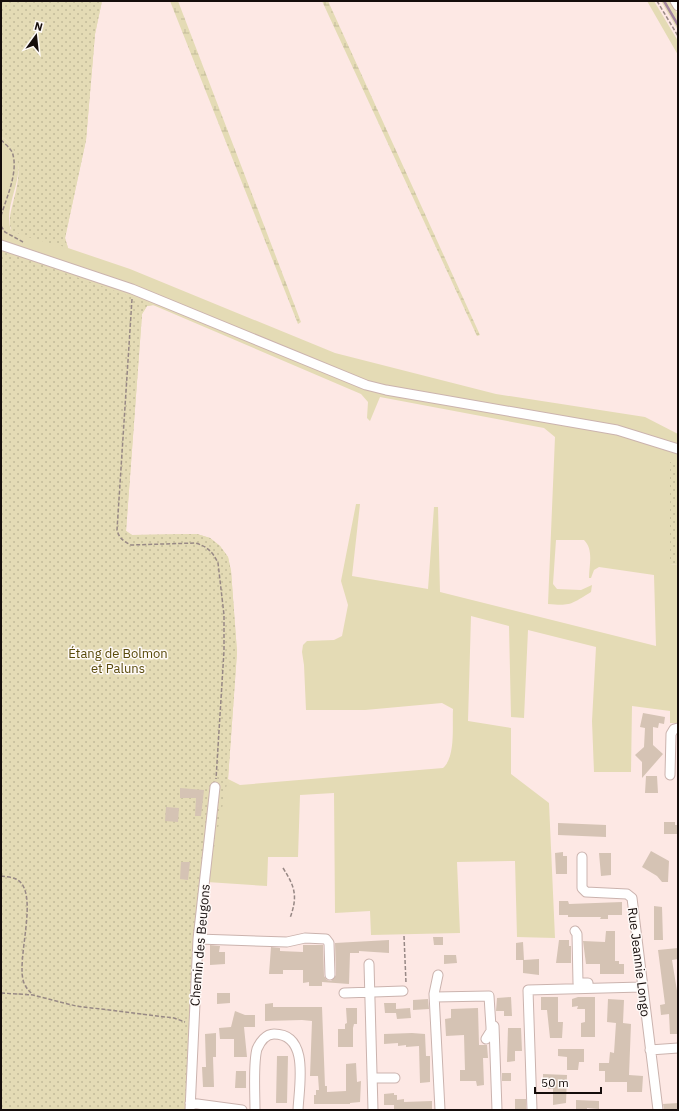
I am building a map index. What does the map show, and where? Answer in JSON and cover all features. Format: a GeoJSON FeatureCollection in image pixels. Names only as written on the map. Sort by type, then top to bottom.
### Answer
{"type":"FeatureCollection","features":[{"type":"Feature","properties":{"kind":"street"},"geometry":{"type":"LineString","coordinates":[[675,1],[678,6]]}},
{"type":"Feature","properties":{"kind":"street"},"geometry":{"type":"LineString","coordinates":[[1,244],[132,289],[366,385],[386,390],[617,430],[678,449]]}},
{"type":"Feature","properties":{"kind":"street"},"geometry":{"type":"LineString","coordinates":[[670,775],[671,734],[674,729],[678,728]]}},
{"type":"Feature","properties":{"kind":"street","name":"Chemin des Beugons"},"geometry":{"type":"LineString","coordinates":[[216,787],[198,939],[190,1107],[242,1110]]}},
{"type":"Feature","properties":{"kind":"street","name":"Rue Jeannie Longo"},"geometry":{"type":"LineString","coordinates":[[582,857],[582,888],[586,892],[627,894],[632,898],[658,1110]]}},
{"type":"Feature","properties":{"kind":"street"},"geometry":{"type":"LineString","coordinates":[[577,932],[578,983]]}},
{"type":"Feature","properties":{"kind":"street"},"geometry":{"type":"LineString","coordinates":[[198,939],[286,942],[305,938],[326,939],[329,943],[330,975]]}},
{"type":"Feature","properties":{"kind":"street"},"geometry":{"type":"LineString","coordinates":[[368,964],[373,1110]]}},
{"type":"Feature","properties":{"kind":"street"},"geometry":{"type":"LineString","coordinates":[[438,975],[435,997],[440,1110]]}},
{"type":"Feature","properties":{"kind":"street"},"geometry":{"type":"LineString","coordinates":[[562,983],[609,984],[626,987]]}},
{"type":"Feature","properties":{"kind":"street"},"geometry":{"type":"LineString","coordinates":[[532,1110],[528,990],[642,987]]}},
{"type":"Feature","properties":{"kind":"street"},"geometry":{"type":"LineString","coordinates":[[344,993],[403,991]]}},
{"type":"Feature","properties":{"kind":"street"},"geometry":{"type":"LineString","coordinates":[[435,997],[488,996],[491,1031],[486,1039]]}},
{"type":"Feature","properties":{"kind":"street"},"geometry":{"type":"LineString","coordinates":[[494,1024],[497,1110]]}},
{"type":"Feature","properties":{"kind":"street"},"geometry":{"type":"LineString","coordinates":[[255,1110],[256,1054],[262,1040],[271,1034],[284,1034],[289,1037],[298,1048],[300,1057],[298,1110]]}},
{"type":"Feature","properties":{"kind":"street"},"geometry":{"type":"LineString","coordinates":[[650,1050],[678,1048]]}},
{"type":"Feature","properties":{"kind":"street"},"geometry":{"type":"LineString","coordinates":[[372,1078],[395,1078]]}},
{"type":"Feature","properties":{"kind":"path"},"geometry":{"type":"LineString","coordinates":[[657,1],[678,36]]}},
{"type":"Feature","properties":{"kind":"path"},"geometry":{"type":"LineString","coordinates":[[1,140],[13,153],[14,162],[1,216]]}},
{"type":"Feature","properties":{"kind":"path"},"geometry":{"type":"LineString","coordinates":[[132,289],[117,530],[119,537],[124,542],[131,545],[195,543],[202,545],[215,556],[218,563],[224,615],[224,652],[216,787]]}},
{"type":"Feature","properties":{"kind":"path"},"geometry":{"type":"LineString","coordinates":[[283,868],[294,888],[293,908],[290,918]]}},
{"type":"Feature","properties":{"kind":"path"},"geometry":{"type":"LineString","coordinates":[[1,876],[16,878],[22,883],[26,892],[26,928],[22,974],[27,989],[33,994]]}},
{"type":"Feature","properties":{"kind":"path"},"geometry":{"type":"LineString","coordinates":[[403,991],[406,988],[404,936]]}},
{"type":"Feature","properties":{"kind":"path"},"geometry":{"type":"LineString","coordinates":[[1,993],[33,994],[76,1006],[174,1018],[194,1027]]}},
{"type":"Feature","properties":{"kind":"green space"},"geometry":{"type":"Polygon","coordinates":[[[1,1],[102,1],[95,34],[86,140],[65,238],[68,248],[16,233],[12,230],[10,223],[17,188],[18,174],[17,160],[12,147],[1,136],[1,1]]]}},
{"type":"Feature","properties":{"kind":"green space"},"geometry":{"type":"Polygon","coordinates":[[[102,1],[95,34],[86,140],[65,238],[68,248],[130,269],[335,353],[496,394],[645,417],[678,434],[678,462],[670,462],[670,564],[678,565],[678,723],[670,723],[670,711],[632,706],[631,772],[594,772],[592,721],[596,647],[528,630],[524,718],[511,717],[509,626],[471,616],[468,721],[511,728],[511,774],[549,803],[555,938],[517,937],[515,861],[457,862],[460,933],[371,935],[370,911],[335,913],[334,793],[300,795],[298,857],[268,857],[267,886],[207,882],[184,1110],[1,1110],[1,720],[128,550],[1,269],[1,136],[12,147],[17,158],[18,170],[9,218],[11,230],[102,1]],[[153,305],[147,306],[142,314],[126,531],[132,535],[197,534],[210,538],[220,546],[228,557],[231,571],[237,652],[228,779],[240,785],[443,768],[450,756],[452,749],[453,709],[442,703],[365,710],[306,710],[302,652],[303,645],[307,641],[334,640],[342,636],[348,605],[341,581],[356,504],[360,504],[352,576],[428,589],[434,507],[438,507],[440,592],[656,646],[654,575],[599,567],[594,570],[591,578],[589,578],[590,553],[584,540],[556,540],[553,584],[557,589],[581,590],[592,585],[591,592],[571,603],[562,605],[548,604],[555,437],[544,428],[380,397],[370,421],[367,418],[368,402],[361,394],[153,305]]]}},
{"type":"Feature","properties":{"kind":"green space"},"geometry":{"type":"Polygon","coordinates":[[[170,1],[178,1],[301,322],[298,324],[170,1]]]}},
{"type":"Feature","properties":{"kind":"green space"},"geometry":{"type":"Polygon","coordinates":[[[322,1],[328,1],[480,335],[477,336],[322,1]]]}},
{"type":"Feature","properties":{"kind":"green space"},"geometry":{"type":"Polygon","coordinates":[[[647,1],[654,1],[678,41],[678,55],[647,1]]]}},
{"type":"Feature","properties":{"kind":"green space"},"geometry":{"type":"Polygon","coordinates":[[[661,1],[670,1],[678,15],[678,30],[661,1]]]}},
{"type":"Feature","properties":{"kind":"green space","name":"Étang de Bolmon et Paluns"},"geometry":{"type":"Polygon","coordinates":[[[1,250],[154,305],[147,306],[142,314],[126,531],[132,535],[197,534],[210,538],[220,546],[228,557],[231,571],[237,652],[228,779],[207,882],[202,936],[193,1110],[1,1110],[1,250]]]}},
{"type":"Feature","properties":{"kind":"green space"},"geometry":{"type":"Polygon","coordinates":[[[670,462],[678,462],[678,565],[670,564],[670,462]]]}},
{"type":"Feature","properties":{"kind":"building"},"geometry":{"type":"Polygon","coordinates":[[[643,713],[665,717],[664,724],[659,723],[658,728],[653,727],[653,745],[663,754],[642,778],[642,762],[635,755],[644,747],[645,728],[640,727],[643,713]]]}},
{"type":"Feature","properties":{"kind":"building"},"geometry":{"type":"Polygon","coordinates":[[[646,776],[657,776],[658,793],[645,793],[646,776]]]}},
{"type":"Feature","properties":{"kind":"building"},"geometry":{"type":"Polygon","coordinates":[[[180,788],[204,790],[201,816],[195,816],[196,798],[180,798],[180,788]]]}},
{"type":"Feature","properties":{"kind":"building"},"geometry":{"type":"Polygon","coordinates":[[[166,807],[179,808],[178,822],[165,821],[166,807]]]}},
{"type":"Feature","properties":{"kind":"building"},"geometry":{"type":"Polygon","coordinates":[[[664,822],[675,822],[675,825],[678,825],[678,834],[664,834],[664,822]]]}},
{"type":"Feature","properties":{"kind":"building"},"geometry":{"type":"Polygon","coordinates":[[[558,823],[606,825],[606,837],[558,835],[558,823]]]}},
{"type":"Feature","properties":{"kind":"building"},"geometry":{"type":"Polygon","coordinates":[[[651,851],[669,861],[668,882],[662,882],[657,876],[642,867],[651,851]]]}},
{"type":"Feature","properties":{"kind":"building"},"geometry":{"type":"Polygon","coordinates":[[[563,852],[563,856],[567,856],[567,874],[556,874],[555,853],[563,852]]]}},
{"type":"Feature","properties":{"kind":"building"},"geometry":{"type":"Polygon","coordinates":[[[599,853],[611,853],[611,875],[601,876],[599,853]]]}},
{"type":"Feature","properties":{"kind":"building"},"geometry":{"type":"Polygon","coordinates":[[[181,862],[190,862],[188,880],[180,879],[181,862]]]}},
{"type":"Feature","properties":{"kind":"building"},"geometry":{"type":"Polygon","coordinates":[[[559,901],[568,901],[569,904],[622,902],[622,915],[608,915],[608,919],[600,919],[601,917],[568,917],[568,915],[559,915],[559,901]]]}},
{"type":"Feature","properties":{"kind":"building"},"geometry":{"type":"Polygon","coordinates":[[[654,906],[662,907],[663,940],[654,940],[654,906]]]}},
{"type":"Feature","properties":{"kind":"building"},"geometry":{"type":"Polygon","coordinates":[[[606,931],[615,931],[615,961],[619,961],[619,964],[624,964],[624,974],[600,974],[600,964],[586,964],[583,941],[605,942],[606,931]]]}},
{"type":"Feature","properties":{"kind":"building"},"geometry":{"type":"Polygon","coordinates":[[[433,937],[443,937],[443,945],[434,945],[433,937]]]}},
{"type":"Feature","properties":{"kind":"building"},"geometry":{"type":"Polygon","coordinates":[[[389,940],[389,953],[359,951],[359,953],[350,953],[349,984],[322,982],[322,986],[309,986],[309,982],[303,983],[303,970],[283,970],[283,974],[269,974],[271,947],[280,948],[280,951],[303,952],[303,945],[323,945],[324,976],[327,980],[331,981],[336,975],[335,943],[389,940]]]}},
{"type":"Feature","properties":{"kind":"building"},"geometry":{"type":"Polygon","coordinates":[[[559,940],[569,940],[569,946],[571,946],[571,963],[556,963],[559,940]]]}},
{"type":"Feature","properties":{"kind":"building"},"geometry":{"type":"Polygon","coordinates":[[[523,942],[524,960],[539,959],[539,975],[523,973],[523,960],[516,960],[516,943],[523,942]]]}},
{"type":"Feature","properties":{"kind":"building"},"geometry":{"type":"Polygon","coordinates":[[[210,945],[220,946],[219,952],[225,952],[225,964],[210,965],[210,945]]]}},
{"type":"Feature","properties":{"kind":"building"},"geometry":{"type":"Polygon","coordinates":[[[678,948],[678,959],[672,960],[678,997],[678,1034],[670,1034],[669,1014],[661,1015],[660,1005],[665,1004],[658,950],[678,948]]]}},
{"type":"Feature","properties":{"kind":"building"},"geometry":{"type":"Polygon","coordinates":[[[444,955],[456,955],[457,963],[444,964],[444,955]]]}},
{"type":"Feature","properties":{"kind":"building"},"geometry":{"type":"Polygon","coordinates":[[[217,993],[230,993],[230,1003],[217,1004],[217,993]]]}},
{"type":"Feature","properties":{"kind":"building"},"geometry":{"type":"Polygon","coordinates":[[[511,997],[512,1016],[504,1016],[504,1011],[496,1011],[497,998],[511,997]]]}},
{"type":"Feature","properties":{"kind":"building"},"geometry":{"type":"Polygon","coordinates":[[[541,997],[558,997],[558,1022],[563,1022],[562,1038],[550,1038],[547,1010],[541,1010],[541,997]]]}},
{"type":"Feature","properties":{"kind":"building"},"geometry":{"type":"Polygon","coordinates":[[[578,997],[595,997],[595,1037],[581,1037],[581,1023],[585,1022],[585,1009],[577,1009],[578,1006],[572,1007],[572,999],[578,997]]]}},
{"type":"Feature","properties":{"kind":"building"},"geometry":{"type":"Polygon","coordinates":[[[428,999],[429,1009],[413,1010],[413,1000],[428,999]]]}},
{"type":"Feature","properties":{"kind":"building"},"geometry":{"type":"Polygon","coordinates":[[[608,999],[624,1000],[623,1023],[631,1024],[629,1075],[643,1076],[642,1092],[627,1092],[627,1082],[605,1082],[605,1071],[599,1071],[599,1063],[609,1063],[610,1052],[614,1053],[616,1023],[607,1022],[608,999]]]}},
{"type":"Feature","properties":{"kind":"building"},"geometry":{"type":"Polygon","coordinates":[[[273,1003],[273,1007],[322,1007],[325,1086],[327,1086],[327,1092],[346,1091],[346,1064],[356,1063],[357,1082],[361,1081],[360,1102],[350,1104],[314,1104],[314,1095],[316,1095],[316,1090],[319,1090],[318,1076],[310,1076],[312,1021],[265,1021],[265,1004],[273,1003]]]}},
{"type":"Feature","properties":{"kind":"building"},"geometry":{"type":"Polygon","coordinates":[[[384,1003],[396,1003],[396,1009],[410,1008],[411,1018],[397,1019],[396,1013],[385,1013],[384,1003]]]}},
{"type":"Feature","properties":{"kind":"building"},"geometry":{"type":"Polygon","coordinates":[[[346,1008],[357,1008],[357,1024],[354,1024],[353,1028],[353,1047],[338,1047],[338,1029],[345,1029],[345,1024],[347,1023],[346,1008]]]}},
{"type":"Feature","properties":{"kind":"building"},"geometry":{"type":"Polygon","coordinates":[[[478,1008],[479,1045],[487,1045],[488,1058],[483,1058],[484,1085],[477,1086],[476,1081],[460,1081],[460,1070],[465,1070],[464,1035],[446,1036],[445,1019],[451,1018],[451,1009],[478,1008]]]}},
{"type":"Feature","properties":{"kind":"building"},"geometry":{"type":"Polygon","coordinates":[[[235,1011],[245,1015],[255,1015],[255,1027],[244,1027],[247,1057],[234,1057],[234,1039],[220,1039],[219,1028],[231,1027],[235,1011]]]}},
{"type":"Feature","properties":{"kind":"building"},"geometry":{"type":"Polygon","coordinates":[[[508,1028],[521,1028],[522,1051],[515,1051],[515,1061],[507,1062],[508,1028]]]}},
{"type":"Feature","properties":{"kind":"building"},"geometry":{"type":"Polygon","coordinates":[[[216,1033],[216,1057],[213,1057],[214,1087],[203,1087],[202,1067],[206,1067],[205,1034],[216,1033]]]}},
{"type":"Feature","properties":{"kind":"building"},"geometry":{"type":"Polygon","coordinates":[[[384,1034],[425,1034],[426,1056],[430,1056],[430,1082],[420,1083],[419,1046],[398,1046],[398,1043],[384,1044],[384,1034]]]}},
{"type":"Feature","properties":{"kind":"building"},"geometry":{"type":"Polygon","coordinates":[[[558,1049],[584,1049],[584,1062],[579,1062],[578,1070],[567,1070],[567,1057],[558,1056],[558,1049]]]}},
{"type":"Feature","properties":{"kind":"building"},"geometry":{"type":"Polygon","coordinates":[[[277,1056],[288,1056],[287,1103],[276,1103],[277,1056]]]}},
{"type":"Feature","properties":{"kind":"building"},"geometry":{"type":"Polygon","coordinates":[[[236,1071],[246,1071],[246,1088],[235,1088],[236,1071]]]}},
{"type":"Feature","properties":{"kind":"building"},"geometry":{"type":"Polygon","coordinates":[[[502,1073],[511,1073],[511,1081],[502,1081],[502,1073]]]}},
{"type":"Feature","properties":{"kind":"building"},"geometry":{"type":"Polygon","coordinates":[[[543,1074],[567,1075],[566,1103],[553,1105],[553,1089],[548,1089],[548,1085],[543,1084],[543,1074]]]}},
{"type":"Feature","properties":{"kind":"building"},"geometry":{"type":"Polygon","coordinates":[[[394,1093],[394,1095],[397,1095],[397,1100],[404,1099],[404,1102],[432,1101],[432,1110],[394,1110],[394,1105],[384,1105],[384,1094],[394,1093]]]}},
{"type":"Feature","properties":{"kind":"building"},"geometry":{"type":"Polygon","coordinates":[[[515,1099],[526,1099],[526,1110],[515,1110],[515,1099]]]}},
{"type":"Feature","properties":{"kind":"building"},"geometry":{"type":"Polygon","coordinates":[[[576,1100],[599,1101],[599,1109],[587,1108],[587,1110],[576,1110],[576,1100]]]}},
{"type":"Feature","properties":{"kind":"building"},"geometry":{"type":"Polygon","coordinates":[[[678,1103],[678,1110],[664,1110],[663,1104],[678,1103]]]}},
{"type":"Feature","properties":{"kind":"waterway"},"geometry":{"type":"LineString","coordinates":[[664,1],[678,25]]}}]}
